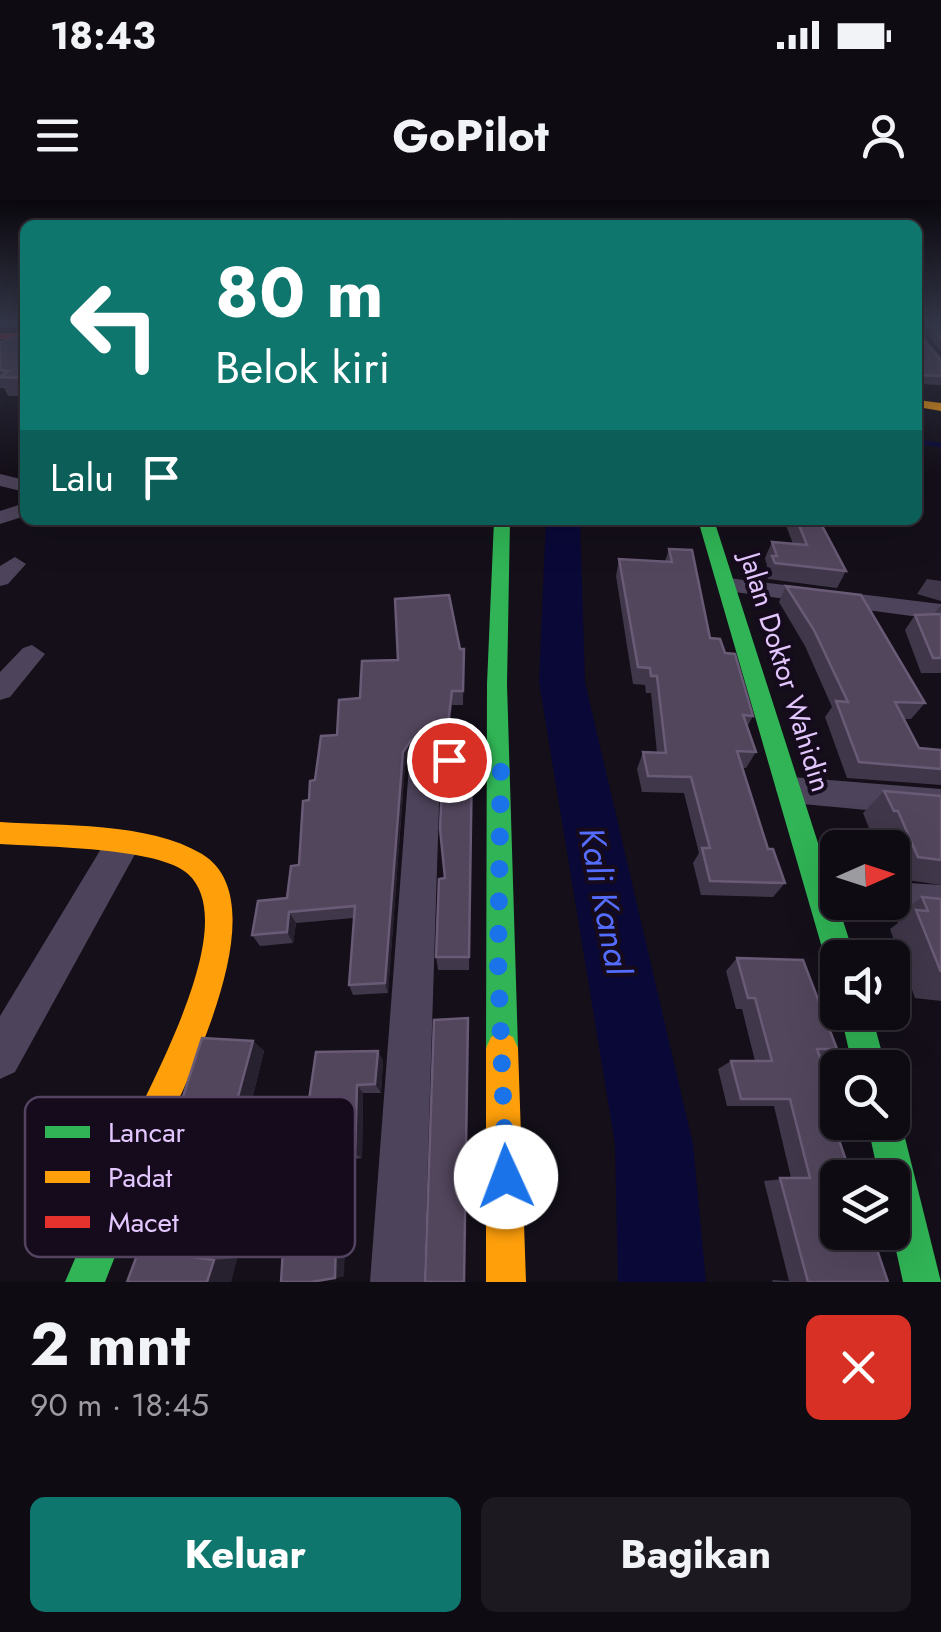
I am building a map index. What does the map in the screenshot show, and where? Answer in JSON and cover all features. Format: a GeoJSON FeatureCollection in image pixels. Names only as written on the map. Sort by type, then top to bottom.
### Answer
{"type":"FeatureCollection","features":[{"type":"Feature","properties":{"kind":"street"},"geometry":{"type":"LineString","coordinates":[[502,525],[497,684],[501,759],[498,961],[506,1282]]}},
{"type":"Feature","properties":{"kind":"street","name":"Jalan Doktor Wahidin"},"geometry":{"type":"LineString","coordinates":[[708,525],[820,867]]}},
{"type":"Feature","properties":{"kind":"street"},"geometry":{"type":"LineString","coordinates":[[728,586],[941,612]]}},
{"type":"Feature","properties":{"kind":"street"},"geometry":{"type":"LineString","coordinates":[[0,690],[32,654]]}},
{"type":"Feature","properties":{"kind":"street"},"geometry":{"type":"LineString","coordinates":[[396,1282],[425,766],[433,762],[501,759]]}},
{"type":"Feature","properties":{"kind":"street"},"geometry":{"type":"LineString","coordinates":[[792,790],[941,803]]}},
{"type":"Feature","properties":{"kind":"street"},"geometry":{"type":"LineString","coordinates":[[0,833],[122,845],[199,866],[214,894],[219,932],[216,962],[164,1097]]}},
{"type":"Feature","properties":{"kind":"street"},"geometry":{"type":"LineString","coordinates":[[0,1057],[122,845]]}},
{"type":"Feature","properties":{"kind":"street"},"geometry":{"type":"LineString","coordinates":[[910,900],[941,902]]}},
{"type":"Feature","properties":{"kind":"street"},"geometry":{"type":"LineString","coordinates":[[890,1143],[941,1178]]}},
{"type":"Feature","properties":{"kind":"street"},"geometry":{"type":"LineString","coordinates":[[890,1143],[923,1282]]}},
{"type":"Feature","properties":{"kind":"street"},"geometry":{"type":"LineString","coordinates":[[86,1282],[97,1257]]}},
{"type":"Feature","properties":{"kind":"building"},"geometry":{"type":"Polygon","coordinates":[[[5,373],[20,373],[20,378],[0,377],[5,373]]]}},
{"type":"Feature","properties":{"kind":"building"},"geometry":{"type":"Polygon","coordinates":[[[799,525],[822,525],[846,571],[775,563],[772,542],[807,545],[799,525]]]}},
{"type":"Feature","properties":{"kind":"building"},"geometry":{"type":"Polygon","coordinates":[[[669,549],[692,550],[710,638],[720,639],[725,653],[735,654],[753,716],[743,715],[756,752],[737,751],[768,849],[773,849],[785,883],[710,881],[702,848],[710,848],[691,777],[648,776],[643,752],[666,753],[657,676],[651,676],[650,668],[638,667],[619,559],[672,562],[669,549]]]}},
{"type":"Feature","properties":{"kind":"building"},"geometry":{"type":"Polygon","coordinates":[[[786,586],[861,595],[925,703],[895,702],[919,748],[941,750],[941,769],[859,762],[836,701],[848,702],[814,630],[786,586]]]}},
{"type":"Feature","properties":{"kind":"building"},"geometry":{"type":"Polygon","coordinates":[[[449,595],[460,649],[464,649],[463,691],[452,691],[447,732],[411,740],[403,752],[385,983],[349,985],[355,906],[289,912],[287,932],[252,935],[258,901],[287,898],[291,866],[299,865],[303,801],[309,800],[310,781],[315,780],[321,736],[337,735],[339,700],[360,698],[362,661],[398,660],[395,599],[449,595]]]}},
{"type":"Feature","properties":{"kind":"building"},"geometry":{"type":"Polygon","coordinates":[[[941,614],[941,658],[933,658],[915,615],[941,614]]]}},
{"type":"Feature","properties":{"kind":"building"},"geometry":{"type":"Polygon","coordinates":[[[472,758],[469,957],[436,957],[439,879],[445,878],[440,829],[443,760],[472,758]]]}},
{"type":"Feature","properties":{"kind":"building"},"geometry":{"type":"Polygon","coordinates":[[[884,791],[941,796],[941,860],[918,857],[910,830],[906,830],[898,811],[894,811],[884,791]]]}},
{"type":"Feature","properties":{"kind":"building"},"geometry":{"type":"Polygon","coordinates":[[[922,897],[941,899],[941,972],[916,910],[928,911],[922,897]]]}},
{"type":"Feature","properties":{"kind":"building"},"geometry":{"type":"Polygon","coordinates":[[[737,958],[803,960],[820,1004],[820,1030],[830,1030],[837,1049],[817,1049],[820,1140],[839,1140],[846,1160],[820,1160],[820,1250],[877,1250],[888,1282],[808,1282],[780,1178],[810,1178],[790,1099],[741,1099],[731,1061],[772,1061],[755,998],[748,998],[737,958]]]}},
{"type":"Feature","properties":{"kind":"building"},"geometry":{"type":"Polygon","coordinates":[[[468,1018],[464,1282],[425,1282],[434,1020],[468,1018]]]}},
{"type":"Feature","properties":{"kind":"building"},"geometry":{"type":"Polygon","coordinates":[[[202,1038],[253,1041],[238,1097],[183,1097],[202,1038]]]}},
{"type":"Feature","properties":{"kind":"building"},"geometry":{"type":"Polygon","coordinates":[[[378,1051],[375,1084],[357,1085],[355,1154],[355,1097],[309,1097],[316,1052],[378,1051]]]}},
{"type":"Feature","properties":{"kind":"building"},"geometry":{"type":"Polygon","coordinates":[[[136,1257],[214,1260],[207,1282],[127,1282],[136,1257]]]}},
{"type":"Feature","properties":{"kind":"building"},"geometry":{"type":"Polygon","coordinates":[[[283,1257],[336,1257],[335,1278],[281,1282],[283,1257]]]}},
{"type":"Feature","properties":{"kind":"waterway"},"geometry":{"type":"LineString","coordinates":[[922,443],[941,445]]}},
{"type":"Feature","properties":{"kind":"waterway","name":"Kali Kanal"},"geometry":{"type":"LineString","coordinates":[[563,525],[562,682],[654,1144],[662,1282]]}},
{"type":"Feature","properties":{"kind":"traffic: fast"},"geometry":{"type":"LineString","coordinates":[[502,525],[497,684],[502,1048]]}},
{"type":"Feature","properties":{"kind":"traffic: fast"},"geometry":{"type":"LineString","coordinates":[[708,525],[834,940]]}},
{"type":"Feature","properties":{"kind":"traffic: fast"},"geometry":{"type":"LineString","coordinates":[[860,1030],[865,1050]]}},
{"type":"Feature","properties":{"kind":"traffic: fast"},"geometry":{"type":"LineString","coordinates":[[888,1140],[923,1282]]}},
{"type":"Feature","properties":{"kind":"traffic: fast"},"geometry":{"type":"LineString","coordinates":[[85,1282],[95,1257]]}},
{"type":"Feature","properties":{"kind":"traffic: slow"},"geometry":{"type":"LineString","coordinates":[[922,405],[941,407]]}},
{"type":"Feature","properties":{"kind":"traffic: slow"},"geometry":{"type":"LineString","coordinates":[[0,833],[103,840],[158,849],[197,865],[214,888],[219,919],[215,955],[190,1035],[162,1097]]}},
{"type":"Feature","properties":{"kind":"traffic: slow"},"geometry":{"type":"LineString","coordinates":[[502,1048],[506,1282]]}},
{"type":"Feature","properties":{"kind":"route"},"geometry":{"type":"LineString","coordinates":[[449,760],[501,759],[498,961],[506,1177]]}}]}
